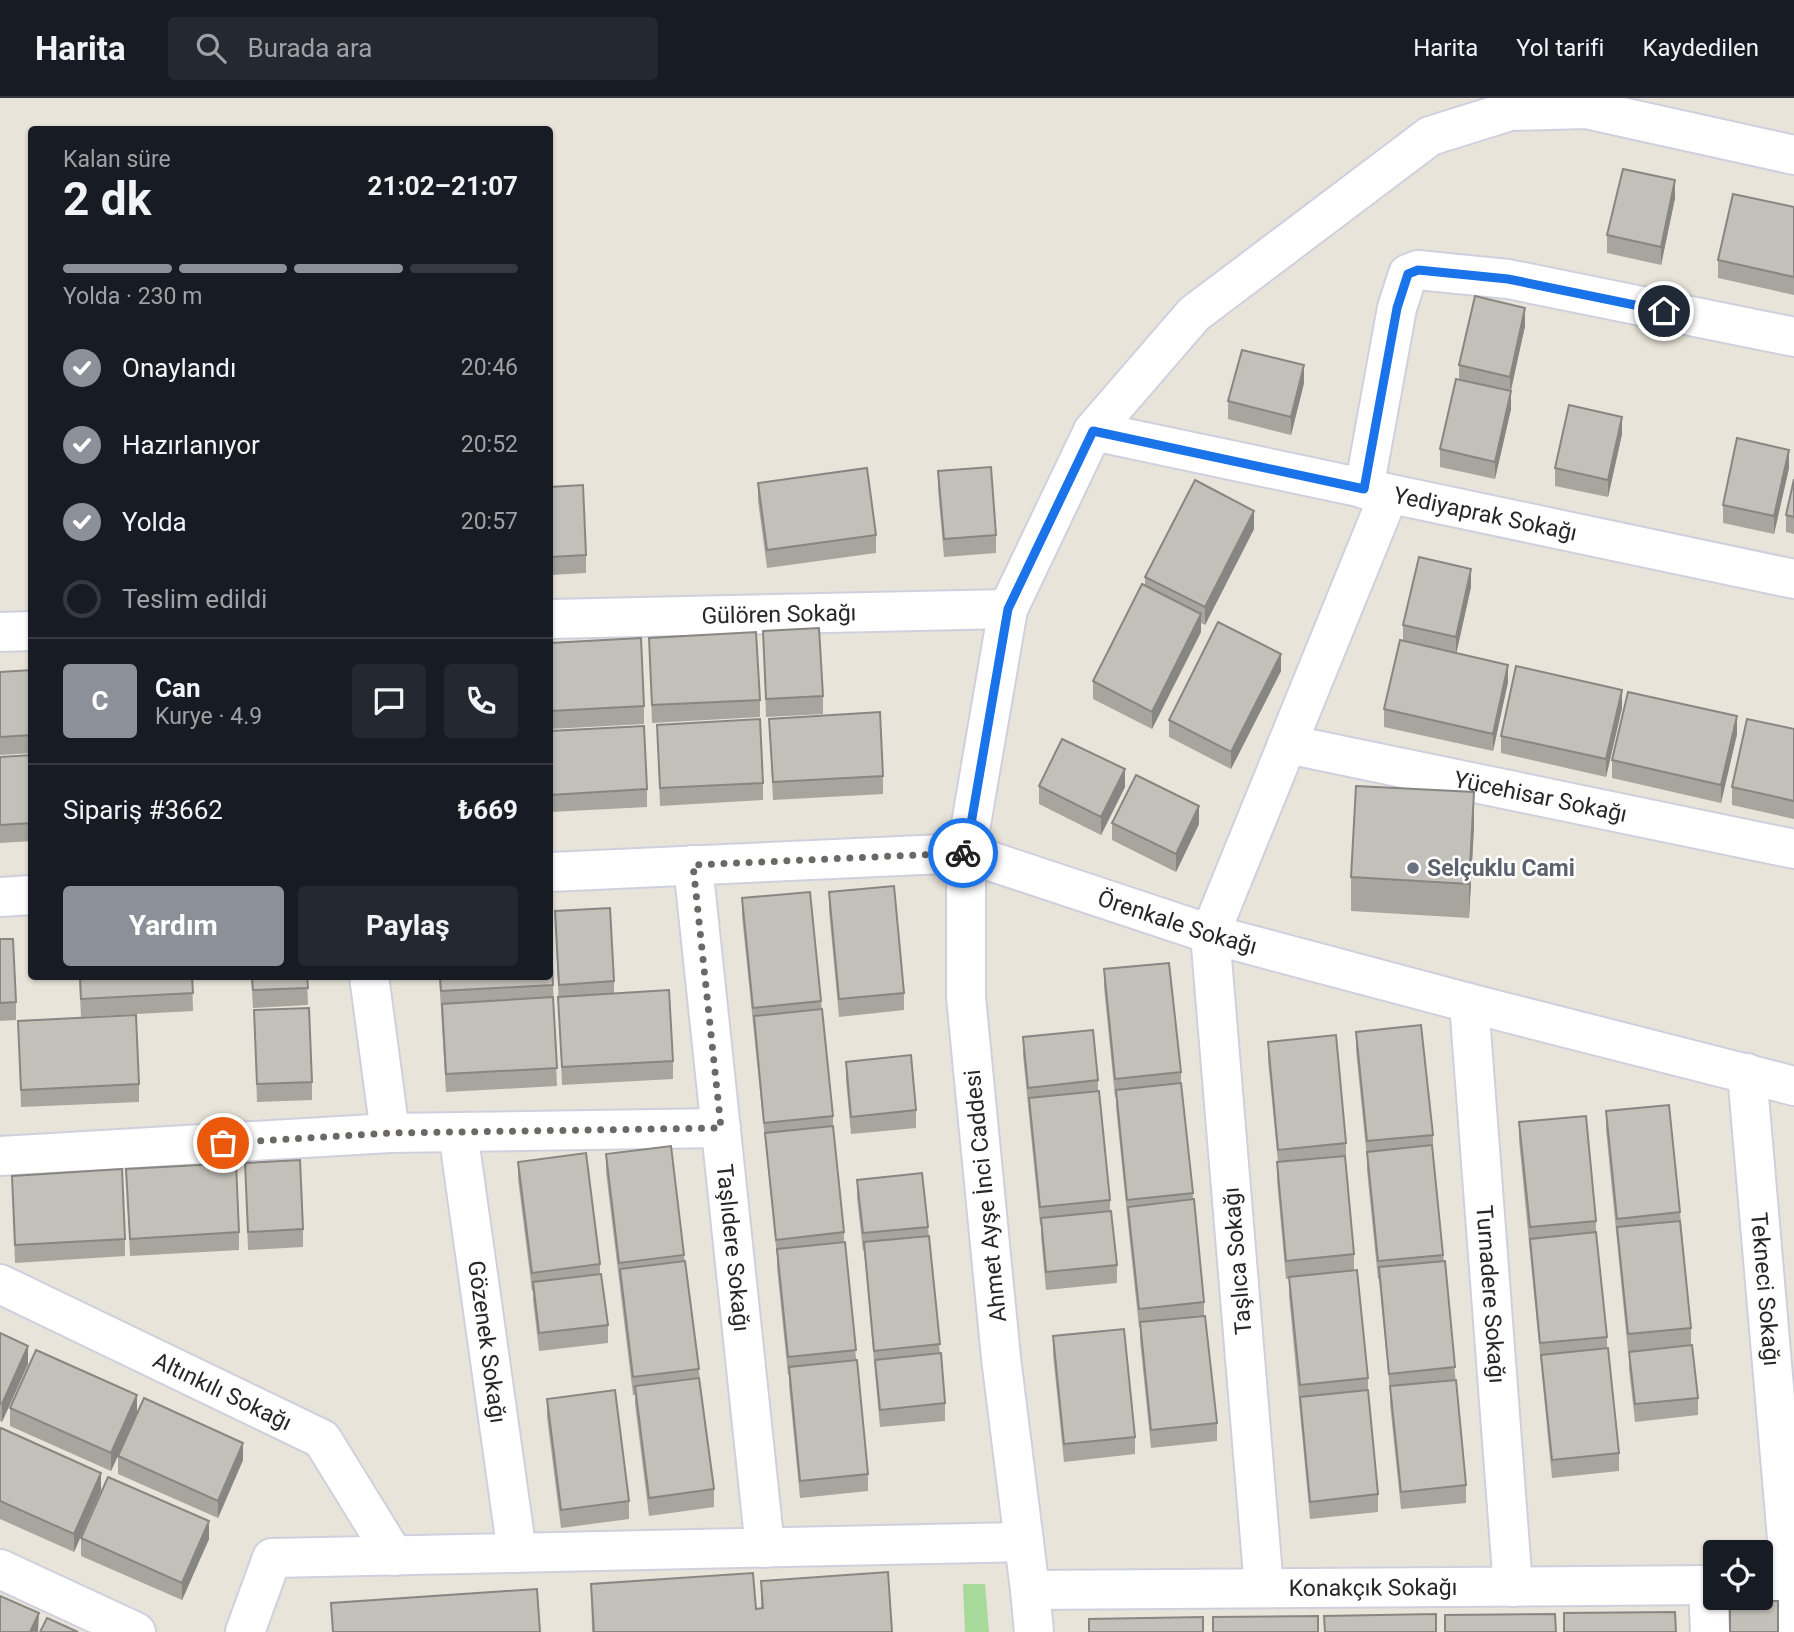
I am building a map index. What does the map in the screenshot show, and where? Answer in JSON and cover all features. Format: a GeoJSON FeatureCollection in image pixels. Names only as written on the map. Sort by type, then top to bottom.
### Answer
{"type":"FeatureCollection","features":[{"type":"Feature","properties":{"kind":"street","name":"Ahmet Ayşe İnci Caddesi"},"geometry":{"type":"LineString","coordinates":[[1034,1632],[1000,1358],[966,997],[966,853],[1008,609],[1093,431],[1194,314],[1430,136],[1510,111],[1586,108],[1794,155]]}},
{"type":"Feature","properties":{"kind":"street"},"geometry":{"type":"LineString","coordinates":[[1210,934],[1287,744],[1376,491],[1397,308],[1408,274],[1418,270],[1508,279],[1794,337]]}},
{"type":"Feature","properties":{"kind":"street","name":"Yediyaprak Sokağı"},"geometry":{"type":"LineString","coordinates":[[1093,431],[1794,579]]}},
{"type":"Feature","properties":{"kind":"street","name":"Gülören Sokağı"},"geometry":{"type":"LineString","coordinates":[[553,619],[1008,609]]}},
{"type":"Feature","properties":{"kind":"street"},"geometry":{"type":"LineString","coordinates":[[0,632],[28,631]]}},
{"type":"Feature","properties":{"kind":"street","name":"Yücehisar Sokağı"},"geometry":{"type":"LineString","coordinates":[[1287,744],[1794,849]]}},
{"type":"Feature","properties":{"kind":"street","name":"Örenkale Sokağı"},"geometry":{"type":"LineString","coordinates":[[553,872],[966,853],[1210,934],[1794,1086]]}},
{"type":"Feature","properties":{"kind":"street","name":"Taşlıdere Sokağı"},"geometry":{"type":"LineString","coordinates":[[693,865],[765,1548]]}},
{"type":"Feature","properties":{"kind":"street"},"geometry":{"type":"LineString","coordinates":[[0,897],[28,895]]}},
{"type":"Feature","properties":{"kind":"street","name":"Taşlıca Sokağı"},"geometry":{"type":"LineString","coordinates":[[1210,934],[1264,1588]]}},
{"type":"Feature","properties":{"kind":"street"},"geometry":{"type":"LineString","coordinates":[[370,980],[390,1133]]}},
{"type":"Feature","properties":{"kind":"street","name":"Turnadere Sokağı"},"geometry":{"type":"LineString","coordinates":[[1469,1003],[1513,1587]]}},
{"type":"Feature","properties":{"kind":"street","name":"Tekneci Sokağı"},"geometry":{"type":"LineString","coordinates":[[1747,1073],[1782,1585],[1791,1632]]}},
{"type":"Feature","properties":{"kind":"street"},"geometry":{"type":"LineString","coordinates":[[0,1156],[390,1133],[721,1128]]}},
{"type":"Feature","properties":{"kind":"street","name":"Gözenek Sokağı"},"geometry":{"type":"LineString","coordinates":[[458,1132],[517,1553]]}},
{"type":"Feature","properties":{"kind":"street","name":"Altınkılı Sokağı"},"geometry":{"type":"LineString","coordinates":[[0,1284],[322,1439],[394,1556]]}},
{"type":"Feature","properties":{"kind":"street"},"geometry":{"type":"LineString","coordinates":[[245,1632],[272,1558],[1024,1542]]}},
{"type":"Feature","properties":{"kind":"street"},"geometry":{"type":"LineString","coordinates":[[0,1569],[136,1632]]}},
{"type":"Feature","properties":{"kind":"street","name":"Konakçık Sokağı"},"geometry":{"type":"LineString","coordinates":[[1030,1590],[1703,1586]]}},
{"type":"Feature","properties":{"kind":"street"},"geometry":{"type":"LineString","coordinates":[[1710,1632],[1711,1610]]}},
{"type":"Feature","properties":{"kind":"green space"},"geometry":{"type":"Polygon","coordinates":[[[963,1584],[985,1584],[989,1632],[965,1632],[963,1584]]]}},
{"type":"Feature","properties":{"kind":"building"},"geometry":{"type":"Polygon","coordinates":[[[1623,169],[1675,180],[1661,247],[1607,235],[1623,169]]]}},
{"type":"Feature","properties":{"kind":"building"},"geometry":{"type":"Polygon","coordinates":[[[1733,194],[1794,207],[1794,277],[1718,260],[1733,194]]]}},
{"type":"Feature","properties":{"kind":"building"},"geometry":{"type":"Polygon","coordinates":[[[1475,296],[1525,308],[1510,377],[1459,365],[1475,296]]]}},
{"type":"Feature","properties":{"kind":"building"},"geometry":{"type":"Polygon","coordinates":[[[1242,350],[1304,365],[1291,417],[1228,401],[1242,350]]]}},
{"type":"Feature","properties":{"kind":"building"},"geometry":{"type":"Polygon","coordinates":[[[1456,379],[1511,391],[1495,462],[1440,449],[1456,379]]]}},
{"type":"Feature","properties":{"kind":"building"},"geometry":{"type":"Polygon","coordinates":[[[1569,405],[1622,417],[1608,480],[1555,468],[1569,405]]]}},
{"type":"Feature","properties":{"kind":"building"},"geometry":{"type":"Polygon","coordinates":[[[1737,438],[1789,450],[1774,516],[1723,505],[1737,438]]]}},
{"type":"Feature","properties":{"kind":"building"},"geometry":{"type":"Polygon","coordinates":[[[991,467],[996,535],[944,539],[938,471],[991,467]]]}},
{"type":"Feature","properties":{"kind":"building"},"geometry":{"type":"Polygon","coordinates":[[[867,468],[876,535],[767,550],[758,483],[867,468]]]}},
{"type":"Feature","properties":{"kind":"building"},"geometry":{"type":"Polygon","coordinates":[[[1794,479],[1794,517],[1786,515],[1794,479]]]}},
{"type":"Feature","properties":{"kind":"building"},"geometry":{"type":"Polygon","coordinates":[[[1195,480],[1254,511],[1205,607],[1145,577],[1195,480]]]}},
{"type":"Feature","properties":{"kind":"building"},"geometry":{"type":"Polygon","coordinates":[[[583,485],[586,555],[553,557],[553,487],[583,485]]]}},
{"type":"Feature","properties":{"kind":"building"},"geometry":{"type":"Polygon","coordinates":[[[1419,557],[1471,569],[1456,637],[1403,625],[1419,557]]]}},
{"type":"Feature","properties":{"kind":"building"},"geometry":{"type":"Polygon","coordinates":[[[1142,584],[1201,614],[1152,712],[1093,681],[1142,584]]]}},
{"type":"Feature","properties":{"kind":"building"},"geometry":{"type":"Polygon","coordinates":[[[1218,622],[1281,654],[1231,752],[1169,720],[1218,622]]]}},
{"type":"Feature","properties":{"kind":"building"},"geometry":{"type":"Polygon","coordinates":[[[819,628],[823,696],[766,699],[763,631],[819,628]]]}},
{"type":"Feature","properties":{"kind":"building"},"geometry":{"type":"Polygon","coordinates":[[[756,632],[760,700],[652,705],[649,638],[756,632]]]}},
{"type":"Feature","properties":{"kind":"building"},"geometry":{"type":"Polygon","coordinates":[[[641,638],[644,706],[553,711],[553,643],[641,638]]]}},
{"type":"Feature","properties":{"kind":"building"},"geometry":{"type":"Polygon","coordinates":[[[1400,640],[1508,665],[1493,734],[1384,709],[1400,640]]]}},
{"type":"Feature","properties":{"kind":"building"},"geometry":{"type":"Polygon","coordinates":[[[1516,666],[1622,690],[1606,759],[1501,736],[1516,666]]]}},
{"type":"Feature","properties":{"kind":"building"},"geometry":{"type":"Polygon","coordinates":[[[28,670],[28,735],[0,737],[0,672],[28,670]]]}},
{"type":"Feature","properties":{"kind":"building"},"geometry":{"type":"Polygon","coordinates":[[[1628,692],[1737,716],[1721,785],[1612,760],[1628,692]]]}},
{"type":"Feature","properties":{"kind":"building"},"geometry":{"type":"Polygon","coordinates":[[[880,712],[883,776],[773,782],[769,719],[880,712]]]}},
{"type":"Feature","properties":{"kind":"building"},"geometry":{"type":"Polygon","coordinates":[[[760,719],[763,783],[660,788],[657,725],[760,719]]]}},
{"type":"Feature","properties":{"kind":"building"},"geometry":{"type":"Polygon","coordinates":[[[1747,719],[1794,729],[1794,801],[1732,787],[1747,719]]]}},
{"type":"Feature","properties":{"kind":"building"},"geometry":{"type":"Polygon","coordinates":[[[644,726],[647,789],[553,795],[553,731],[644,726]]]}},
{"type":"Feature","properties":{"kind":"building"},"geometry":{"type":"Polygon","coordinates":[[[1062,739],[1125,769],[1101,817],[1039,786],[1062,739]]]}},
{"type":"Feature","properties":{"kind":"building"},"geometry":{"type":"Polygon","coordinates":[[[28,755],[28,823],[0,825],[0,757],[28,755]]]}},
{"type":"Feature","properties":{"kind":"building"},"geometry":{"type":"Polygon","coordinates":[[[1136,775],[1199,806],[1176,854],[1112,823],[1136,775]]]}},
{"type":"Feature","properties":{"kind":"building","name":"Selçuklu Cami"},"geometry":{"type":"Polygon","coordinates":[[[1356,786],[1474,792],[1469,884],[1351,877],[1356,786]]]}},
{"type":"Feature","properties":{"kind":"building"},"geometry":{"type":"Polygon","coordinates":[[[894,886],[904,993],[839,999],[829,892],[894,886]]]}},
{"type":"Feature","properties":{"kind":"building"},"geometry":{"type":"Polygon","coordinates":[[[810,892],[821,1001],[753,1008],[742,898],[810,892]]]}},
{"type":"Feature","properties":{"kind":"building"},"geometry":{"type":"Polygon","coordinates":[[[610,908],[614,981],[559,985],[555,911],[610,908]]]}},
{"type":"Feature","properties":{"kind":"building"},"geometry":{"type":"Polygon","coordinates":[[[0,939],[13,939],[16,1002],[0,1003],[0,939]]]}},
{"type":"Feature","properties":{"kind":"building"},"geometry":{"type":"Polygon","coordinates":[[[1169,963],[1181,1072],[1115,1079],[1104,969],[1169,963]]]}},
{"type":"Feature","properties":{"kind":"building"},"geometry":{"type":"Polygon","coordinates":[[[80,980],[192,980],[193,993],[81,999],[80,980]]]}},
{"type":"Feature","properties":{"kind":"building"},"geometry":{"type":"Polygon","coordinates":[[[252,980],[307,980],[308,988],[253,990],[252,980]]]}},
{"type":"Feature","properties":{"kind":"building"},"geometry":{"type":"Polygon","coordinates":[[[440,980],[553,980],[553,985],[441,991],[440,980]]]}},
{"type":"Feature","properties":{"kind":"building"},"geometry":{"type":"Polygon","coordinates":[[[669,990],[673,1061],[562,1067],[558,997],[669,990]]]}},
{"type":"Feature","properties":{"kind":"building"},"geometry":{"type":"Polygon","coordinates":[[[553,997],[557,1068],[446,1074],[442,1004],[553,997]]]}},
{"type":"Feature","properties":{"kind":"building"},"geometry":{"type":"Polygon","coordinates":[[[309,1008],[312,1082],[257,1084],[254,1010],[309,1008]]]}},
{"type":"Feature","properties":{"kind":"building"},"geometry":{"type":"Polygon","coordinates":[[[822,1009],[833,1116],[764,1123],[754,1016],[822,1009]]]}},
{"type":"Feature","properties":{"kind":"building"},"geometry":{"type":"Polygon","coordinates":[[[136,1015],[139,1084],[21,1090],[18,1021],[136,1015]]]}},
{"type":"Feature","properties":{"kind":"building"},"geometry":{"type":"Polygon","coordinates":[[[1421,1025],[1433,1135],[1367,1141],[1356,1032],[1421,1025]]]}},
{"type":"Feature","properties":{"kind":"building"},"geometry":{"type":"Polygon","coordinates":[[[1093,1030],[1098,1080],[1028,1088],[1023,1037],[1093,1030]]]}},
{"type":"Feature","properties":{"kind":"building"},"geometry":{"type":"Polygon","coordinates":[[[1336,1035],[1346,1143],[1278,1150],[1268,1042],[1336,1035]]]}},
{"type":"Feature","properties":{"kind":"building"},"geometry":{"type":"Polygon","coordinates":[[[911,1055],[916,1110],[851,1117],[846,1062],[911,1055]]]}},
{"type":"Feature","properties":{"kind":"building"},"geometry":{"type":"Polygon","coordinates":[[[1181,1083],[1193,1193],[1127,1200],[1116,1090],[1181,1083]]]}},
{"type":"Feature","properties":{"kind":"building"},"geometry":{"type":"Polygon","coordinates":[[[1099,1091],[1110,1200],[1040,1207],[1029,1098],[1099,1091]]]}},
{"type":"Feature","properties":{"kind":"building"},"geometry":{"type":"Polygon","coordinates":[[[1669,1105],[1680,1212],[1617,1219],[1606,1111],[1669,1105]]]}},
{"type":"Feature","properties":{"kind":"building"},"geometry":{"type":"Polygon","coordinates":[[[1586,1116],[1596,1221],[1530,1227],[1519,1122],[1586,1116]]]}},
{"type":"Feature","properties":{"kind":"building"},"geometry":{"type":"Polygon","coordinates":[[[833,1126],[844,1232],[776,1240],[765,1133],[833,1126]]]}},
{"type":"Feature","properties":{"kind":"building"},"geometry":{"type":"Polygon","coordinates":[[[1432,1145],[1443,1255],[1378,1261],[1367,1152],[1432,1145]]]}},
{"type":"Feature","properties":{"kind":"building"},"geometry":{"type":"Polygon","coordinates":[[[671,1146],[684,1255],[619,1263],[606,1154],[671,1146]]]}},
{"type":"Feature","properties":{"kind":"building"},"geometry":{"type":"Polygon","coordinates":[[[586,1153],[600,1264],[532,1273],[518,1162],[586,1153]]]}},
{"type":"Feature","properties":{"kind":"building"},"geometry":{"type":"Polygon","coordinates":[[[1345,1156],[1354,1254],[1286,1261],[1277,1162],[1345,1156]]]}},
{"type":"Feature","properties":{"kind":"building"},"geometry":{"type":"Polygon","coordinates":[[[300,1160],[303,1229],[248,1232],[245,1163],[300,1160]]]}},
{"type":"Feature","properties":{"kind":"building"},"geometry":{"type":"Polygon","coordinates":[[[236,1163],[239,1232],[130,1239],[126,1169],[236,1163]]]}},
{"type":"Feature","properties":{"kind":"building"},"geometry":{"type":"Polygon","coordinates":[[[122,1169],[125,1239],[15,1245],[12,1176],[122,1169]]]}},
{"type":"Feature","properties":{"kind":"building"},"geometry":{"type":"Polygon","coordinates":[[[922,1173],[928,1227],[863,1233],[857,1180],[922,1173]]]}},
{"type":"Feature","properties":{"kind":"building"},"geometry":{"type":"Polygon","coordinates":[[[1194,1199],[1204,1302],[1139,1309],[1128,1207],[1194,1199]]]}},
{"type":"Feature","properties":{"kind":"building"},"geometry":{"type":"Polygon","coordinates":[[[1111,1211],[1117,1265],[1046,1272],[1041,1218],[1111,1211]]]}},
{"type":"Feature","properties":{"kind":"building"},"geometry":{"type":"Polygon","coordinates":[[[1680,1221],[1691,1328],[1628,1334],[1617,1227],[1680,1221]]]}},
{"type":"Feature","properties":{"kind":"building"},"geometry":{"type":"Polygon","coordinates":[[[1596,1232],[1607,1337],[1540,1343],[1530,1239],[1596,1232]]]}},
{"type":"Feature","properties":{"kind":"building"},"geometry":{"type":"Polygon","coordinates":[[[929,1236],[940,1344],[874,1351],[864,1242],[929,1236]]]}},
{"type":"Feature","properties":{"kind":"building"},"geometry":{"type":"Polygon","coordinates":[[[845,1242],[856,1350],[788,1357],[777,1249],[845,1242]]]}},
{"type":"Feature","properties":{"kind":"building"},"geometry":{"type":"Polygon","coordinates":[[[685,1261],[699,1369],[633,1377],[620,1269],[685,1261]]]}},
{"type":"Feature","properties":{"kind":"building"},"geometry":{"type":"Polygon","coordinates":[[[1445,1261],[1455,1367],[1389,1374],[1379,1267],[1445,1261]]]}},
{"type":"Feature","properties":{"kind":"building"},"geometry":{"type":"Polygon","coordinates":[[[1357,1270],[1368,1378],[1300,1385],[1289,1277],[1357,1270]]]}},
{"type":"Feature","properties":{"kind":"building"},"geometry":{"type":"Polygon","coordinates":[[[601,1274],[608,1325],[539,1333],[533,1282],[601,1274]]]}},
{"type":"Feature","properties":{"kind":"building"},"geometry":{"type":"Polygon","coordinates":[[[1205,1316],[1217,1423],[1151,1430],[1140,1322],[1205,1316]]]}},
{"type":"Feature","properties":{"kind":"building"},"geometry":{"type":"Polygon","coordinates":[[[1124,1329],[1135,1437],[1064,1444],[1053,1336],[1124,1329]]]}},
{"type":"Feature","properties":{"kind":"building"},"geometry":{"type":"Polygon","coordinates":[[[0,1333],[28,1346],[2,1404],[0,1403],[0,1333]]]}},
{"type":"Feature","properties":{"kind":"building"},"geometry":{"type":"Polygon","coordinates":[[[1692,1345],[1698,1398],[1635,1404],[1629,1352],[1692,1345]]]}},
{"type":"Feature","properties":{"kind":"building"},"geometry":{"type":"Polygon","coordinates":[[[1608,1348],[1619,1453],[1552,1460],[1541,1355],[1608,1348]]]}},
{"type":"Feature","properties":{"kind":"building"},"geometry":{"type":"Polygon","coordinates":[[[36,1350],[137,1395],[111,1453],[10,1408],[36,1350]]]}},
{"type":"Feature","properties":{"kind":"building"},"geometry":{"type":"Polygon","coordinates":[[[941,1353],[945,1403],[880,1410],[875,1360],[941,1353]]]}},
{"type":"Feature","properties":{"kind":"building"},"geometry":{"type":"Polygon","coordinates":[[[857,1360],[868,1474],[800,1481],[789,1367],[857,1360]]]}},
{"type":"Feature","properties":{"kind":"building"},"geometry":{"type":"Polygon","coordinates":[[[699,1378],[714,1489],[649,1498],[635,1386],[699,1378]]]}},
{"type":"Feature","properties":{"kind":"building"},"geometry":{"type":"Polygon","coordinates":[[[1456,1380],[1466,1485],[1401,1492],[1390,1386],[1456,1380]]]}},
{"type":"Feature","properties":{"kind":"building"},"geometry":{"type":"Polygon","coordinates":[[[615,1390],[629,1501],[561,1510],[547,1399],[615,1390]]]}},
{"type":"Feature","properties":{"kind":"building"},"geometry":{"type":"Polygon","coordinates":[[[1368,1390],[1378,1494],[1310,1502],[1300,1397],[1368,1390]]]}},
{"type":"Feature","properties":{"kind":"building"},"geometry":{"type":"Polygon","coordinates":[[[144,1398],[243,1443],[218,1501],[118,1456],[144,1398]]]}},
{"type":"Feature","properties":{"kind":"building"},"geometry":{"type":"Polygon","coordinates":[[[1,1428],[101,1473],[74,1534],[0,1501],[1,1428]]]}},
{"type":"Feature","properties":{"kind":"building"},"geometry":{"type":"Polygon","coordinates":[[[108,1477],[209,1521],[182,1583],[81,1538],[108,1477]]]}},
{"type":"Feature","properties":{"kind":"building"},"geometry":{"type":"Polygon","coordinates":[[[888,1572],[892,1632],[594,1632],[591,1584],[753,1573],[756,1609],[763,1608],[761,1581],[888,1572]]]}},
{"type":"Feature","properties":{"kind":"building"},"geometry":{"type":"Polygon","coordinates":[[[537,1589],[540,1632],[333,1632],[331,1603],[537,1589]]]}},
{"type":"Feature","properties":{"kind":"building"},"geometry":{"type":"Polygon","coordinates":[[[0,1596],[39,1613],[30,1632],[0,1632],[0,1596]]]}},
{"type":"Feature","properties":{"kind":"building"},"geometry":{"type":"Polygon","coordinates":[[[1773,1601],[1778,1601],[1778,1632],[1730,1632],[1730,1610],[1773,1610],[1773,1601]]]}},
{"type":"Feature","properties":{"kind":"building"},"geometry":{"type":"Polygon","coordinates":[[[1675,1612],[1676,1632],[1564,1632],[1564,1613],[1675,1612]]]}},
{"type":"Feature","properties":{"kind":"building"},"geometry":{"type":"Polygon","coordinates":[[[1436,1614],[1436,1632],[1325,1632],[1324,1616],[1436,1614]]]}},
{"type":"Feature","properties":{"kind":"building"},"geometry":{"type":"Polygon","coordinates":[[[1555,1614],[1556,1632],[1445,1632],[1445,1615],[1555,1614]]]}},
{"type":"Feature","properties":{"kind":"building"},"geometry":{"type":"Polygon","coordinates":[[[1318,1616],[1318,1632],[1213,1632],[1213,1617],[1318,1616]]]}},
{"type":"Feature","properties":{"kind":"building"},"geometry":{"type":"Polygon","coordinates":[[[1203,1617],[1203,1632],[1089,1632],[1089,1619],[1203,1617]]]}},
{"type":"Feature","properties":{"kind":"building"},"geometry":{"type":"Polygon","coordinates":[[[47,1618],[78,1632],[40,1632],[47,1618]]]}},
{"type":"Feature","properties":{"kind":"way so far"},"geometry":{"type":"LineString","coordinates":[[223,1143],[390,1133],[721,1128],[693,865],[963,853]]}},
{"type":"Feature","properties":{"kind":"place","name":"Selçuklu Cami"},"geometry":{"type":"Point","coordinates":[1413,868]}},
{"type":"Feature","properties":{"kind":"route"},"geometry":{"type":"LineString","coordinates":[[963,853],[966,853],[1008,609],[1093,431],[1364,489],[1397,308],[1408,274],[1418,270],[1508,279],[1664,311]]}}]}
